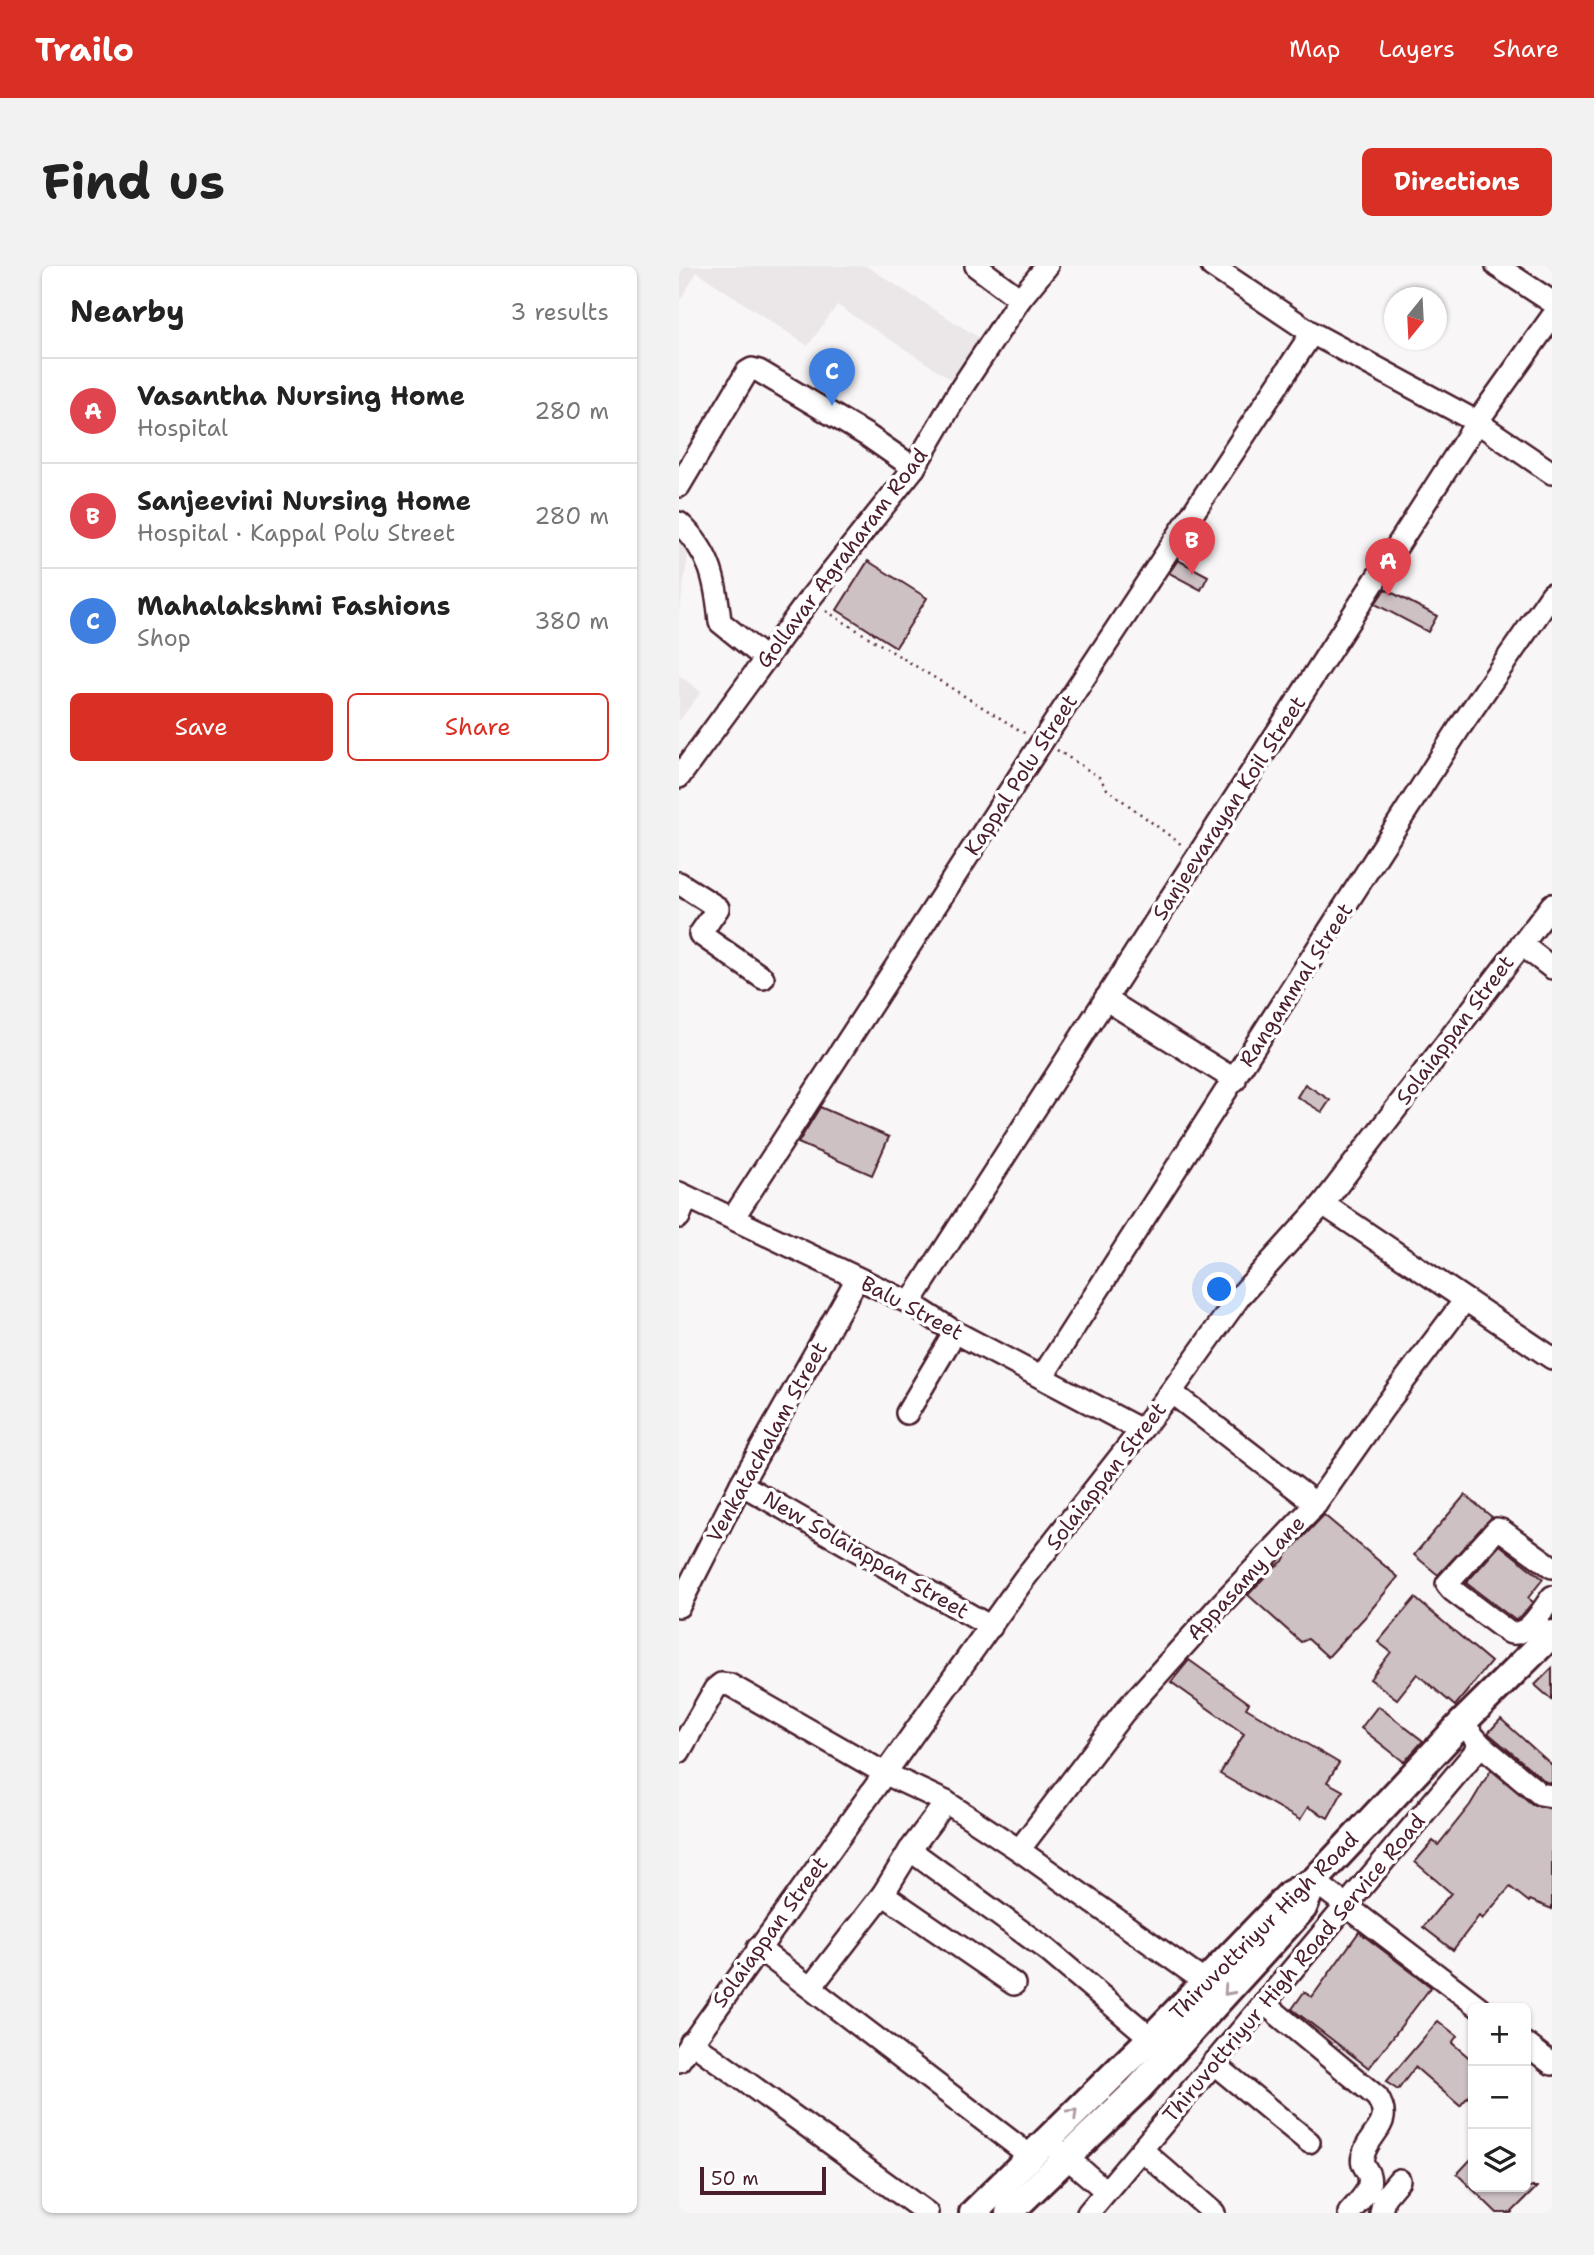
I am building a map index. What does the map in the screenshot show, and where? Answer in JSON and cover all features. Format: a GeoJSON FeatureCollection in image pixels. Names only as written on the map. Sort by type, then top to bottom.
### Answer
{"type":"FeatureCollection","features":[{"type":"Feature","properties":{"kind":"main road","name":"Thiruvottriyur High Road"},"geometry":{"type":"LineString","coordinates":[[973,2213],[1150,2038],[1290,1894],[1314,1881],[1462,1723],[1524,1644],[1552,1634]]}},
{"type":"Feature","properties":{"kind":"main road"},"geometry":{"type":"LineString","coordinates":[[1009,2213],[1138,2089],[1303,1908],[1314,1881]]}},
{"type":"Feature","properties":{"kind":"street"},"geometry":{"type":"LineString","coordinates":[[977,266],[1020,299]]}},
{"type":"Feature","properties":{"kind":"street","name":"Gollavar Agraharam Road"},"geometry":{"type":"LineString","coordinates":[[681,772],[808,601],[914,468],[958,393],[1020,299],[1047,266]]}},
{"type":"Feature","properties":{"kind":"street"},"geometry":{"type":"LineString","coordinates":[[1212,266],[1312,333],[1477,422],[1552,473]]}},
{"type":"Feature","properties":{"kind":"street"},"geometry":{"type":"LineString","coordinates":[[1497,266],[1552,302]]}},
{"type":"Feature","properties":{"kind":"street","name":"Sanjeevarayan Koil Street"},"geometry":{"type":"LineString","coordinates":[[910,1303],[1477,422],[1552,317]]}},
{"type":"Feature","properties":{"kind":"street","name":"Kappal Polu Street"},"geometry":{"type":"LineString","coordinates":[[733,1218],[1041,743],[1312,333]]}},
{"type":"Feature","properties":{"kind":"street"},"geometry":{"type":"LineString","coordinates":[[679,486],[747,372],[752,369],[813,402],[914,468]]}},
{"type":"Feature","properties":{"kind":"street"},"geometry":{"type":"LineString","coordinates":[[679,523],[706,555],[713,571],[720,622],[766,659]]}},
{"type":"Feature","properties":{"kind":"street","name":"Rangammal Street"},"geometry":{"type":"LineString","coordinates":[[1042,1377],[1460,727],[1552,594]]}},
{"type":"Feature","properties":{"kind":"street"},"geometry":{"type":"LineString","coordinates":[[679,883],[718,908],[700,934],[763,978]]}},
{"type":"Feature","properties":{"kind":"street","name":"Solaiappan Street"},"geometry":{"type":"LineString","coordinates":[[679,2061],[1024,1579],[1171,1392],[1240,1296],[1322,1204],[1552,905]]}},
{"type":"Feature","properties":{"kind":"street"},"geometry":{"type":"LineString","coordinates":[[1521,944],[1552,968]]}},
{"type":"Feature","properties":{"kind":"street"},"geometry":{"type":"LineString","coordinates":[[1105,999],[1235,1080]]}},
{"type":"Feature","properties":{"kind":"street","name":"Balu Street"},"geometry":{"type":"LineString","coordinates":[[682,1203],[733,1218],[910,1303],[955,1332],[1141,1430]]}},
{"type":"Feature","properties":{"kind":"street"},"geometry":{"type":"LineString","coordinates":[[1322,1204],[1552,1358]]}},
{"type":"Feature","properties":{"kind":"street","name":"Venkatachalam Street"},"geometry":{"type":"LineString","coordinates":[[679,1606],[741,1484],[857,1279]]}},
{"type":"Feature","properties":{"kind":"street","name":"Appasamy Lane"},"geometry":{"type":"LineString","coordinates":[[1019,1850],[1124,1712],[1316,1504],[1382,1410],[1465,1300]]}},
{"type":"Feature","properties":{"kind":"street"},"geometry":{"type":"LineString","coordinates":[[907,1413],[955,1332]]}},
{"type":"Feature","properties":{"kind":"street"},"geometry":{"type":"LineString","coordinates":[[1171,1392],[1316,1504]]}},
{"type":"Feature","properties":{"kind":"street","name":"New Solaiappan Street"},"geometry":{"type":"LineString","coordinates":[[741,1484],[991,1627]]}},
{"type":"Feature","properties":{"kind":"street"},"geometry":{"type":"LineString","coordinates":[[1524,1644],[1447,1584],[1497,1529],[1552,1567]]}},
{"type":"Feature","properties":{"kind":"street"},"geometry":{"type":"LineString","coordinates":[[1524,1644],[1524,1633],[1552,1597]]}},
{"type":"Feature","properties":{"kind":"street"},"geometry":{"type":"LineString","coordinates":[[679,1752],[715,1689],[721,1684],[730,1685],[886,1774],[946,1801],[1205,1982]]}},
{"type":"Feature","properties":{"kind":"street"},"geometry":{"type":"LineString","coordinates":[[1462,1723],[1481,1745],[1540,1794],[1552,1796]]}},
{"type":"Feature","properties":{"kind":"street","name":"Thiruvottriyur High Road Service Road"},"geometry":{"type":"LineString","coordinates":[[1088,2213],[1481,1745]]}},
{"type":"Feature","properties":{"kind":"street"},"geometry":{"type":"LineString","coordinates":[[811,1987],[883,1894],[910,1850],[946,1801]]}},
{"type":"Feature","properties":{"kind":"street"},"geometry":{"type":"LineString","coordinates":[[910,1850],[1047,1950],[1150,2038]]}},
{"type":"Feature","properties":{"kind":"street"},"geometry":{"type":"LineString","coordinates":[[1314,1881],[1475,2003]]}},
{"type":"Feature","properties":{"kind":"street"},"geometry":{"type":"LineString","coordinates":[[883,1894],[1014,1984]]}},
{"type":"Feature","properties":{"kind":"street"},"geometry":{"type":"LineString","coordinates":[[758,1948],[1037,2147],[1067,2158],[1106,2191]]}},
{"type":"Feature","properties":{"kind":"street"},"geometry":{"type":"LineString","coordinates":[[1264,2003],[1377,2097],[1384,2109],[1384,2117],[1363,2155],[1363,2164],[1371,2178],[1370,2185],[1349,2213]]}},
{"type":"Feature","properties":{"kind":"street"},"geometry":{"type":"LineString","coordinates":[[691,2042],[927,2213]]}},
{"type":"Feature","properties":{"kind":"street"},"geometry":{"type":"LineString","coordinates":[[1531,2048],[1552,2064]]}},
{"type":"Feature","properties":{"kind":"street"},"geometry":{"type":"LineString","coordinates":[[1213,2063],[1309,2142]]}},
{"type":"Feature","properties":{"kind":"street"},"geometry":{"type":"LineString","coordinates":[[1142,2150],[1214,2213]]}},
{"type":"Feature","properties":{"kind":"street"},"geometry":{"type":"LineString","coordinates":[[1381,2213],[1384,2198],[1399,2180]]}},
{"type":"Feature","properties":{"kind":"path"},"geometry":{"type":"LineString","coordinates":[[808,601],[1099,777],[1107,789],[1199,856]]}},
{"type":"Feature","properties":{"kind":"shaded area"},"geometry":{"type":"Polygon","coordinates":[[[679,266],[866,266],[981,339],[951,379],[837,305],[808,346],[697,272],[679,302],[679,266]]]}},
{"type":"Feature","properties":{"kind":"shaded area"},"geometry":{"type":"Polygon","coordinates":[[[679,536],[688,555],[679,613],[679,536]]]}},
{"type":"Feature","properties":{"kind":"shaded area"},"geometry":{"type":"Polygon","coordinates":[[[679,675],[701,692],[679,721],[679,675]]]}},
{"type":"Feature","properties":{"kind":"building"},"geometry":{"type":"Polygon","coordinates":[[[1178,560],[1208,576],[1201,590],[1169,573],[1178,560]]]}},
{"type":"Feature","properties":{"kind":"building"},"geometry":{"type":"Polygon","coordinates":[[[868,561],[927,598],[896,647],[837,610],[868,561]]]}},
{"type":"Feature","properties":{"kind":"building"},"geometry":{"type":"Polygon","coordinates":[[[1385,589],[1437,616],[1428,632],[1375,604],[1385,589]]]}},
{"type":"Feature","properties":{"kind":"building"},"geometry":{"type":"Polygon","coordinates":[[[1305,1084],[1330,1100],[1322,1112],[1297,1097],[1305,1084]]]}},
{"type":"Feature","properties":{"kind":"building"},"geometry":{"type":"Polygon","coordinates":[[[820,1107],[889,1137],[872,1175],[798,1143],[820,1107]]]}},
{"type":"Feature","properties":{"kind":"building"},"geometry":{"type":"Polygon","coordinates":[[[1465,1495],[1492,1517],[1438,1575],[1414,1555],[1465,1495]]]}},
{"type":"Feature","properties":{"kind":"building"},"geometry":{"type":"Polygon","coordinates":[[[1324,1515],[1398,1577],[1328,1657],[1308,1639],[1301,1642],[1248,1595],[1324,1515]]]}},
{"type":"Feature","properties":{"kind":"building"},"geometry":{"type":"Polygon","coordinates":[[[1500,1545],[1543,1579],[1528,1598],[1533,1602],[1515,1620],[1466,1583],[1500,1545]]]}},
{"type":"Feature","properties":{"kind":"building"},"geometry":{"type":"Polygon","coordinates":[[[1415,1598],[1491,1662],[1455,1706],[1417,1674],[1397,1699],[1370,1679],[1391,1652],[1378,1642],[1415,1598]]]}},
{"type":"Feature","properties":{"kind":"building"},"geometry":{"type":"Polygon","coordinates":[[[1189,1660],[1249,1703],[1246,1708],[1339,1763],[1327,1782],[1343,1791],[1328,1818],[1308,1807],[1300,1820],[1220,1774],[1244,1734],[1171,1682],[1189,1660]]]}},
{"type":"Feature","properties":{"kind":"building"},"geometry":{"type":"Polygon","coordinates":[[[1552,1668],[1552,1700],[1535,1685],[1552,1668]]]}},
{"type":"Feature","properties":{"kind":"building"},"geometry":{"type":"Polygon","coordinates":[[[1378,1706],[1423,1741],[1404,1762],[1361,1728],[1378,1706]]]}},
{"type":"Feature","properties":{"kind":"building"},"geometry":{"type":"Polygon","coordinates":[[[1501,1719],[1552,1765],[1552,1783],[1546,1782],[1488,1733],[1501,1719]]]}},
{"type":"Feature","properties":{"kind":"building"},"geometry":{"type":"Polygon","coordinates":[[[1491,1770],[1532,1804],[1552,1809],[1552,1909],[1530,1900],[1529,1902],[1510,1887],[1482,1919],[1479,1916],[1453,1950],[1423,1927],[1451,1893],[1415,1862],[1433,1841],[1438,1845],[1470,1805],[1491,1770]]]}},
{"type":"Feature","properties":{"kind":"building"},"geometry":{"type":"Polygon","coordinates":[[[1359,1932],[1431,1987],[1369,2068],[1292,2009],[1304,1992],[1312,1997],[1359,1932]]]}},
{"type":"Feature","properties":{"kind":"building"},"geometry":{"type":"Polygon","coordinates":[[[1438,2021],[1457,2036],[1452,2043],[1468,2057],[1468,2097],[1460,2106],[1415,2067],[1398,2090],[1386,2082],[1438,2021]]]}},
{"type":"Feature","properties":{"kind":"building"},"geometry":{"type":"Polygon","coordinates":[[[1468,2162],[1468,2185],[1457,2174],[1468,2162]]]}},
{"type":"Feature","properties":{"kind":"building"},"geometry":{"type":"Polygon","coordinates":[[[1531,2187],[1537,2187],[1511,2213],[1497,2213],[1475,2192],[1531,2192],[1531,2187]]]}},
{"type":"Feature","properties":{"kind":"place","name":"Mahalakshmi Fashions"},"geometry":{"type":"Point","coordinates":[832,406]}},
{"type":"Feature","properties":{"kind":"place","name":"Sanjeevini Nursing Home"},"geometry":{"type":"Point","coordinates":[1192,575]}},
{"type":"Feature","properties":{"kind":"place","name":"Vasantha Nursing Home"},"geometry":{"type":"Point","coordinates":[1388,596]}}]}
